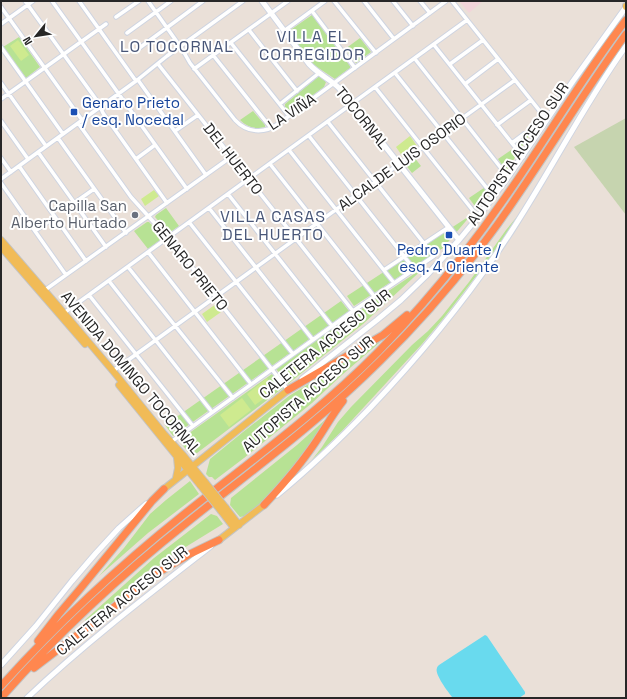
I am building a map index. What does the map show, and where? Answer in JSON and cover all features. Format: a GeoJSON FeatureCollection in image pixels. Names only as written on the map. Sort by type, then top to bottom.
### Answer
{"type":"FeatureCollection","features":[{"type":"Feature","properties":{"kind":"highway","name":"AUTOPISTA ACCESO SUR"},"geometry":{"type":"LineString","coordinates":[[1,686],[81,604],[141,550],[182,515],[288,432],[345,384],[384,346],[434,291],[494,214],[600,55],[626,20]]}},
{"type":"Feature","properties":{"kind":"highway","name":"AUTOPISTA ACCESO SUR"},"geometry":{"type":"LineString","coordinates":[[1,698],[76,620],[140,562],[188,521],[305,429],[361,380],[416,324],[474,256],[510,206],[590,85],[626,34]]}},
{"type":"Feature","properties":{"kind":"highway"},"geometry":{"type":"LineString","coordinates":[[288,390],[383,335],[434,291]]}},
{"type":"Feature","properties":{"kind":"highway"},"geometry":{"type":"LineString","coordinates":[[264,505],[296,470],[338,407],[361,380]]}},
{"type":"Feature","properties":{"kind":"highway"},"geometry":{"type":"LineString","coordinates":[[24,661],[58,614],[80,590],[149,505],[164,489]]}},
{"type":"Feature","properties":{"kind":"highway"},"geometry":{"type":"LineString","coordinates":[[19,678],[161,572],[190,554],[219,540]]}},
{"type":"Feature","properties":{"kind":"main road","name":"TOCORNAL"},"geometry":{"type":"LineString","coordinates":[[262,1],[309,64],[334,83],[459,240]]}},
{"type":"Feature","properties":{"kind":"main road","name":"CALETERA ACCESO SUR"},"geometry":{"type":"LineString","coordinates":[[1,664],[28,635],[77,575],[133,515],[395,305],[427,275],[459,240],[494,197],[523,157],[582,68],[626,7]]}},
{"type":"Feature","properties":{"kind":"main road","name":"CALETERA ACCESO SUR"},"geometry":{"type":"LineString","coordinates":[[27,698],[102,632],[298,477],[343,435],[415,359],[455,311],[515,226],[584,110],[626,46]]}},
{"type":"Feature","properties":{"kind":"main road","name":"AVENIDA DOMINGO TOCORNAL"},"geometry":{"type":"LineString","coordinates":[[1,240],[113,371],[171,442],[180,456]]}},
{"type":"Feature","properties":{"kind":"main road","name":"AVENIDA DOMINGO TOCORNAL"},"geometry":{"type":"LineString","coordinates":[[1,247],[101,362],[190,468],[236,526]]}},
{"type":"Feature","properties":{"kind":"main road"},"geometry":{"type":"LineString","coordinates":[[176,479],[180,456],[201,459]]}},
{"type":"Feature","properties":{"kind":"street"},"geometry":{"type":"LineString","coordinates":[[1,24],[27,3],[33,1]]}},
{"type":"Feature","properties":{"kind":"street"},"geometry":{"type":"LineString","coordinates":[[52,1],[187,189]]}},
{"type":"Feature","properties":{"kind":"street"},"geometry":{"type":"LineString","coordinates":[[79,1],[206,175]]}},
{"type":"Feature","properties":{"kind":"street"},"geometry":{"type":"LineString","coordinates":[[116,18],[139,1]]}},
{"type":"Feature","properties":{"kind":"street","name":"LA VIÑA"},"geometry":{"type":"LineString","coordinates":[[148,1],[181,46],[188,61],[235,120],[253,131],[271,128],[289,116],[446,1]]}},
{"type":"Feature","properties":{"kind":"street"},"geometry":{"type":"LineString","coordinates":[[127,33],[171,1]]}},
{"type":"Feature","properties":{"kind":"street"},"geometry":{"type":"LineString","coordinates":[[138,49],[203,1]]}},
{"type":"Feature","properties":{"kind":"street"},"geometry":{"type":"LineString","coordinates":[[1,179],[137,81],[181,46],[243,1]]}},
{"type":"Feature","properties":{"kind":"street"},"geometry":{"type":"LineString","coordinates":[[194,69],[288,1]]}},
{"type":"Feature","properties":{"kind":"street"},"geometry":{"type":"LineString","coordinates":[[284,31],[325,1]]}},
{"type":"Feature","properties":{"kind":"street"},"geometry":{"type":"LineString","coordinates":[[334,1],[376,53]]}},
{"type":"Feature","properties":{"kind":"street"},"geometry":{"type":"LineString","coordinates":[[364,1],[394,39]]}},
{"type":"Feature","properties":{"kind":"street"},"geometry":{"type":"LineString","coordinates":[[393,1],[413,26]]}},
{"type":"Feature","properties":{"kind":"street"},"geometry":{"type":"LineString","coordinates":[[420,1],[430,13]]}},
{"type":"Feature","properties":{"kind":"street"},"geometry":{"type":"LineString","coordinates":[[452,1],[547,120]]}},
{"type":"Feature","properties":{"kind":"street"},"geometry":{"type":"LineString","coordinates":[[27,3],[98,102],[103,113],[167,203]]}},
{"type":"Feature","properties":{"kind":"street"},"geometry":{"type":"LineString","coordinates":[[1,7],[82,120]]}},
{"type":"Feature","properties":{"kind":"street"},"geometry":{"type":"LineString","coordinates":[[312,11],[355,68]]}},
{"type":"Feature","properties":{"kind":"street"},"geometry":{"type":"LineString","coordinates":[[64,313],[467,20]]}},
{"type":"Feature","properties":{"kind":"street"},"geometry":{"type":"LineString","coordinates":[[1,100],[106,24]]}},
{"type":"Feature","properties":{"kind":"street"},"geometry":{"type":"LineString","coordinates":[[249,30],[297,91]]}},
{"type":"Feature","properties":{"kind":"street"},"geometry":{"type":"LineString","coordinates":[[450,64],[483,40]]}},
{"type":"Feature","properties":{"kind":"street"},"geometry":{"type":"LineString","coordinates":[[231,42],[289,116]]}},
{"type":"Feature","properties":{"kind":"street"},"geometry":{"type":"LineString","coordinates":[[434,45],[523,157]]}},
{"type":"Feature","properties":{"kind":"street"},"geometry":{"type":"LineString","coordinates":[[1,47],[64,134]]}},
{"type":"Feature","properties":{"kind":"street"},"geometry":{"type":"LineString","coordinates":[[213,55],[271,128]]}},
{"type":"Feature","properties":{"kind":"street"},"geometry":{"type":"LineString","coordinates":[[415,59],[508,178]]}},
{"type":"Feature","properties":{"kind":"street"},"geometry":{"type":"LineString","coordinates":[[465,84],[498,59]]}},
{"type":"Feature","properties":{"kind":"street","name":"DEL HUERTO"},"geometry":{"type":"LineString","coordinates":[[158,64],[353,311]]}},
{"type":"Feature","properties":{"kind":"street"},"geometry":{"type":"LineString","coordinates":[[280,104],[319,73]]}},
{"type":"Feature","properties":{"kind":"street"},"geometry":{"type":"LineString","coordinates":[[395,73],[494,197]]}},
{"type":"Feature","properties":{"kind":"street","name":"ALCALDE LUIS OSORIO"},"geometry":{"type":"LineString","coordinates":[[113,371],[515,80]]}},
{"type":"Feature","properties":{"kind":"street"},"geometry":{"type":"LineString","coordinates":[[1,83],[46,146]]}},
{"type":"Feature","properties":{"kind":"street"},"geometry":{"type":"LineString","coordinates":[[375,88],[478,217]]}},
{"type":"Feature","properties":{"kind":"street"},"geometry":{"type":"LineString","coordinates":[[498,124],[531,100]]}},
{"type":"Feature","properties":{"kind":"street"},"geometry":{"type":"LineString","coordinates":[[175,131],[198,115]]}},
{"type":"Feature","properties":{"kind":"street"},"geometry":{"type":"LineString","coordinates":[[1,121],[28,159]]}},
{"type":"Feature","properties":{"kind":"street"},"geometry":{"type":"LineString","coordinates":[[171,442],[374,296],[434,256],[328,122]]}},
{"type":"Feature","properties":{"kind":"street","name":"GENARO PRIETO"},"geometry":{"type":"LineString","coordinates":[[78,123],[127,192],[168,238],[216,297],[288,390]]}},
{"type":"Feature","properties":{"kind":"street"},"geometry":{"type":"LineString","coordinates":[[512,143],[524,134]]}},
{"type":"Feature","properties":{"kind":"street"},"geometry":{"type":"LineString","coordinates":[[309,136],[414,269]]}},
{"type":"Feature","properties":{"kind":"street"},"geometry":{"type":"LineString","coordinates":[[58,138],[126,233]]}},
{"type":"Feature","properties":{"kind":"street"},"geometry":{"type":"LineString","coordinates":[[136,159],[155,145]]}},
{"type":"Feature","properties":{"kind":"street"},"geometry":{"type":"LineString","coordinates":[[289,150],[394,283]]}},
{"type":"Feature","properties":{"kind":"street"},"geometry":{"type":"LineString","coordinates":[[38,152],[106,247]]}},
{"type":"Feature","properties":{"kind":"street"},"geometry":{"type":"LineString","coordinates":[[45,290],[231,157]]}},
{"type":"Feature","properties":{"kind":"street"},"geometry":{"type":"LineString","coordinates":[[1,158],[11,172]]}},
{"type":"Feature","properties":{"kind":"street"},"geometry":{"type":"LineString","coordinates":[[270,164],[374,296]]}},
{"type":"Feature","properties":{"kind":"street"},"geometry":{"type":"LineString","coordinates":[[19,166],[86,261]]}},
{"type":"Feature","properties":{"kind":"street"},"geometry":{"type":"LineString","coordinates":[[1,183],[66,275]]}},
{"type":"Feature","properties":{"kind":"street"},"geometry":{"type":"LineString","coordinates":[[74,203],[94,189]]}},
{"type":"Feature","properties":{"kind":"street"},"geometry":{"type":"LineString","coordinates":[[228,194],[332,326]]}},
{"type":"Feature","properties":{"kind":"street"},"geometry":{"type":"LineString","coordinates":[[209,208],[313,340]]}},
{"type":"Feature","properties":{"kind":"street"},"geometry":{"type":"LineString","coordinates":[[35,231],[55,217]]}},
{"type":"Feature","properties":{"kind":"street"},"geometry":{"type":"LineString","coordinates":[[189,222],[293,354]]}},
{"type":"Feature","properties":{"kind":"street"},"geometry":{"type":"LineString","coordinates":[[384,270],[449,227]]}},
{"type":"Feature","properties":{"kind":"street"},"geometry":{"type":"LineString","coordinates":[[148,252],[252,384]]}},
{"type":"Feature","properties":{"kind":"street"},"geometry":{"type":"LineString","coordinates":[[128,266],[232,398]]}},
{"type":"Feature","properties":{"kind":"street"},"geometry":{"type":"LineString","coordinates":[[109,281],[212,412]]}},
{"type":"Feature","properties":{"kind":"street"},"geometry":{"type":"LineString","coordinates":[[89,295],[193,426]]}},
{"type":"Feature","properties":{"kind":"shaded area"},"geometry":{"type":"Polygon","coordinates":[[[459,1],[483,1],[469,13],[459,1]]]}},
{"type":"Feature","properties":{"kind":"green space"},"geometry":{"type":"Polygon","coordinates":[[[312,15],[350,66],[350,68],[335,79],[314,65],[289,33],[289,31],[312,15]]]}},
{"type":"Feature","properties":{"kind":"green space"},"geometry":{"type":"Polygon","coordinates":[[[19,37],[40,67],[26,78],[3,47],[19,37]]]}},
{"type":"Feature","properties":{"kind":"green space"},"geometry":{"type":"Polygon","coordinates":[[[360,38],[371,52],[356,63],[345,49],[360,38]]]}},
{"type":"Feature","properties":{"kind":"green space"},"geometry":{"type":"Polygon","coordinates":[[[18,40],[29,55],[21,61],[10,46],[18,40]]]}},
{"type":"Feature","properties":{"kind":"green space"},"geometry":{"type":"Polygon","coordinates":[[[319,76],[326,82],[324,87],[291,111],[288,111],[285,104],[319,76]]]}},
{"type":"Feature","properties":{"kind":"green space"},"geometry":{"type":"Polygon","coordinates":[[[253,111],[265,127],[252,127],[240,120],[253,111]]]}},
{"type":"Feature","properties":{"kind":"green space"},"geometry":{"type":"Polygon","coordinates":[[[626,118],[626,215],[574,147],[626,118]]]}},
{"type":"Feature","properties":{"kind":"green space"},"geometry":{"type":"Polygon","coordinates":[[[531,132],[521,148],[517,142],[531,132]]]}},
{"type":"Feature","properties":{"kind":"green space"},"geometry":{"type":"Polygon","coordinates":[[[410,136],[417,146],[403,157],[396,147],[410,136]]]}},
{"type":"Feature","properties":{"kind":"green space"},"geometry":{"type":"Polygon","coordinates":[[[514,148],[518,153],[506,171],[498,159],[514,148]]]}},
{"type":"Feature","properties":{"kind":"green space"},"geometry":{"type":"Polygon","coordinates":[[[414,157],[421,166],[412,173],[405,164],[414,157]]]}},
{"type":"Feature","properties":{"kind":"green space"},"geometry":{"type":"Polygon","coordinates":[[[503,175],[477,209],[469,198],[503,175]]]}},
{"type":"Feature","properties":{"kind":"green space"},"geometry":{"type":"Polygon","coordinates":[[[154,190],[159,196],[145,206],[141,199],[154,190]]]}},
{"type":"Feature","properties":{"kind":"green space"},"geometry":{"type":"Polygon","coordinates":[[[525,207],[484,266],[422,344],[342,431],[311,461],[338,422],[351,407],[442,316],[525,207]]]}},
{"type":"Feature","properties":{"kind":"green space"},"geometry":{"type":"Polygon","coordinates":[[[166,208],[179,226],[169,233],[155,217],[166,208]]]}},
{"type":"Feature","properties":{"kind":"green space"},"geometry":{"type":"Polygon","coordinates":[[[471,215],[443,248],[354,306],[347,296],[471,215]]]}},
{"type":"Feature","properties":{"kind":"green space"},"geometry":{"type":"Polygon","coordinates":[[[149,222],[162,236],[162,239],[148,249],[134,231],[149,222]]]}},
{"type":"Feature","properties":{"kind":"green space"},"geometry":{"type":"Polygon","coordinates":[[[426,266],[363,324],[288,384],[276,369],[354,314],[426,266]]]}},
{"type":"Feature","properties":{"kind":"green space"},"geometry":{"type":"Polygon","coordinates":[[[341,301],[349,311],[173,436],[165,425],[341,301]]]}},
{"type":"Feature","properties":{"kind":"green space"},"geometry":{"type":"Polygon","coordinates":[[[216,304],[221,312],[207,322],[202,314],[216,304]]]}},
{"type":"Feature","properties":{"kind":"green space"},"geometry":{"type":"Polygon","coordinates":[[[351,322],[355,322],[357,328],[345,336],[342,336],[340,331],[351,322]]]}},
{"type":"Feature","properties":{"kind":"green space"},"geometry":{"type":"Polygon","coordinates":[[[334,337],[338,341],[326,351],[322,346],[334,337]]]}},
{"type":"Feature","properties":{"kind":"green space"},"geometry":{"type":"Polygon","coordinates":[[[380,340],[379,343],[312,403],[244,458],[215,480],[206,474],[210,459],[289,396],[380,340]]]}},
{"type":"Feature","properties":{"kind":"green space"},"geometry":{"type":"Polygon","coordinates":[[[316,350],[320,355],[308,364],[305,359],[316,350]]]}},
{"type":"Feature","properties":{"kind":"green space"},"geometry":{"type":"Polygon","coordinates":[[[298,364],[302,369],[290,378],[287,374],[298,364]]]}},
{"type":"Feature","properties":{"kind":"green space"},"geometry":{"type":"Polygon","coordinates":[[[272,374],[283,388],[197,453],[188,452],[180,442],[185,436],[272,374]]]}},
{"type":"Feature","properties":{"kind":"green space"},"geometry":{"type":"Polygon","coordinates":[[[267,378],[276,390],[255,405],[247,394],[267,378]]]}},
{"type":"Feature","properties":{"kind":"green space"},"geometry":{"type":"Polygon","coordinates":[[[242,398],[251,410],[229,427],[220,415],[242,398]]]}},
{"type":"Feature","properties":{"kind":"green space"},"geometry":{"type":"Polygon","coordinates":[[[326,419],[305,453],[292,470],[260,504],[245,516],[240,517],[230,505],[231,498],[297,445],[326,419]]]}},
{"type":"Feature","properties":{"kind":"green space"},"geometry":{"type":"Polygon","coordinates":[[[190,481],[199,494],[148,533],[99,576],[124,548],[150,514],[190,481]]]}},
{"type":"Feature","properties":{"kind":"green space"},"geometry":{"type":"Polygon","coordinates":[[[211,514],[217,516],[223,524],[184,548],[182,547],[156,568],[152,568],[140,577],[122,595],[86,622],[85,620],[154,558],[211,514]]]}},
{"type":"Feature","properties":{"kind":"water"},"geometry":{"type":"Polygon","coordinates":[[[485,635],[525,692],[525,694],[519,698],[453,698],[440,679],[437,671],[437,667],[439,665],[485,635]]]}},
{"type":"Feature","properties":{"kind":"place","name":"Genaro Prieto / esq. Nocedal"},"geometry":{"type":"Point","coordinates":[74,112]}},
{"type":"Feature","properties":{"kind":"place","name":"Capilla San Alberto Hurtado"},"geometry":{"type":"Point","coordinates":[135,215]}},
{"type":"Feature","properties":{"kind":"place","name":"Pedro Duarte / esq. 4 Oriente"},"geometry":{"type":"Point","coordinates":[449,235]}},
{"type":"Feature","properties":{"kind":"district","name":"VILLA EL CORREGIDOR"},"geometry":{"type":"Point","coordinates":[312,45]}},
{"type":"Feature","properties":{"kind":"district","name":"LO TOCORNAL"},"geometry":{"type":"Point","coordinates":[177,46]}},
{"type":"Feature","properties":{"kind":"district","name":"VILLA CASAS DEL HUERTO"},"geometry":{"type":"Point","coordinates":[273,225]}}]}
